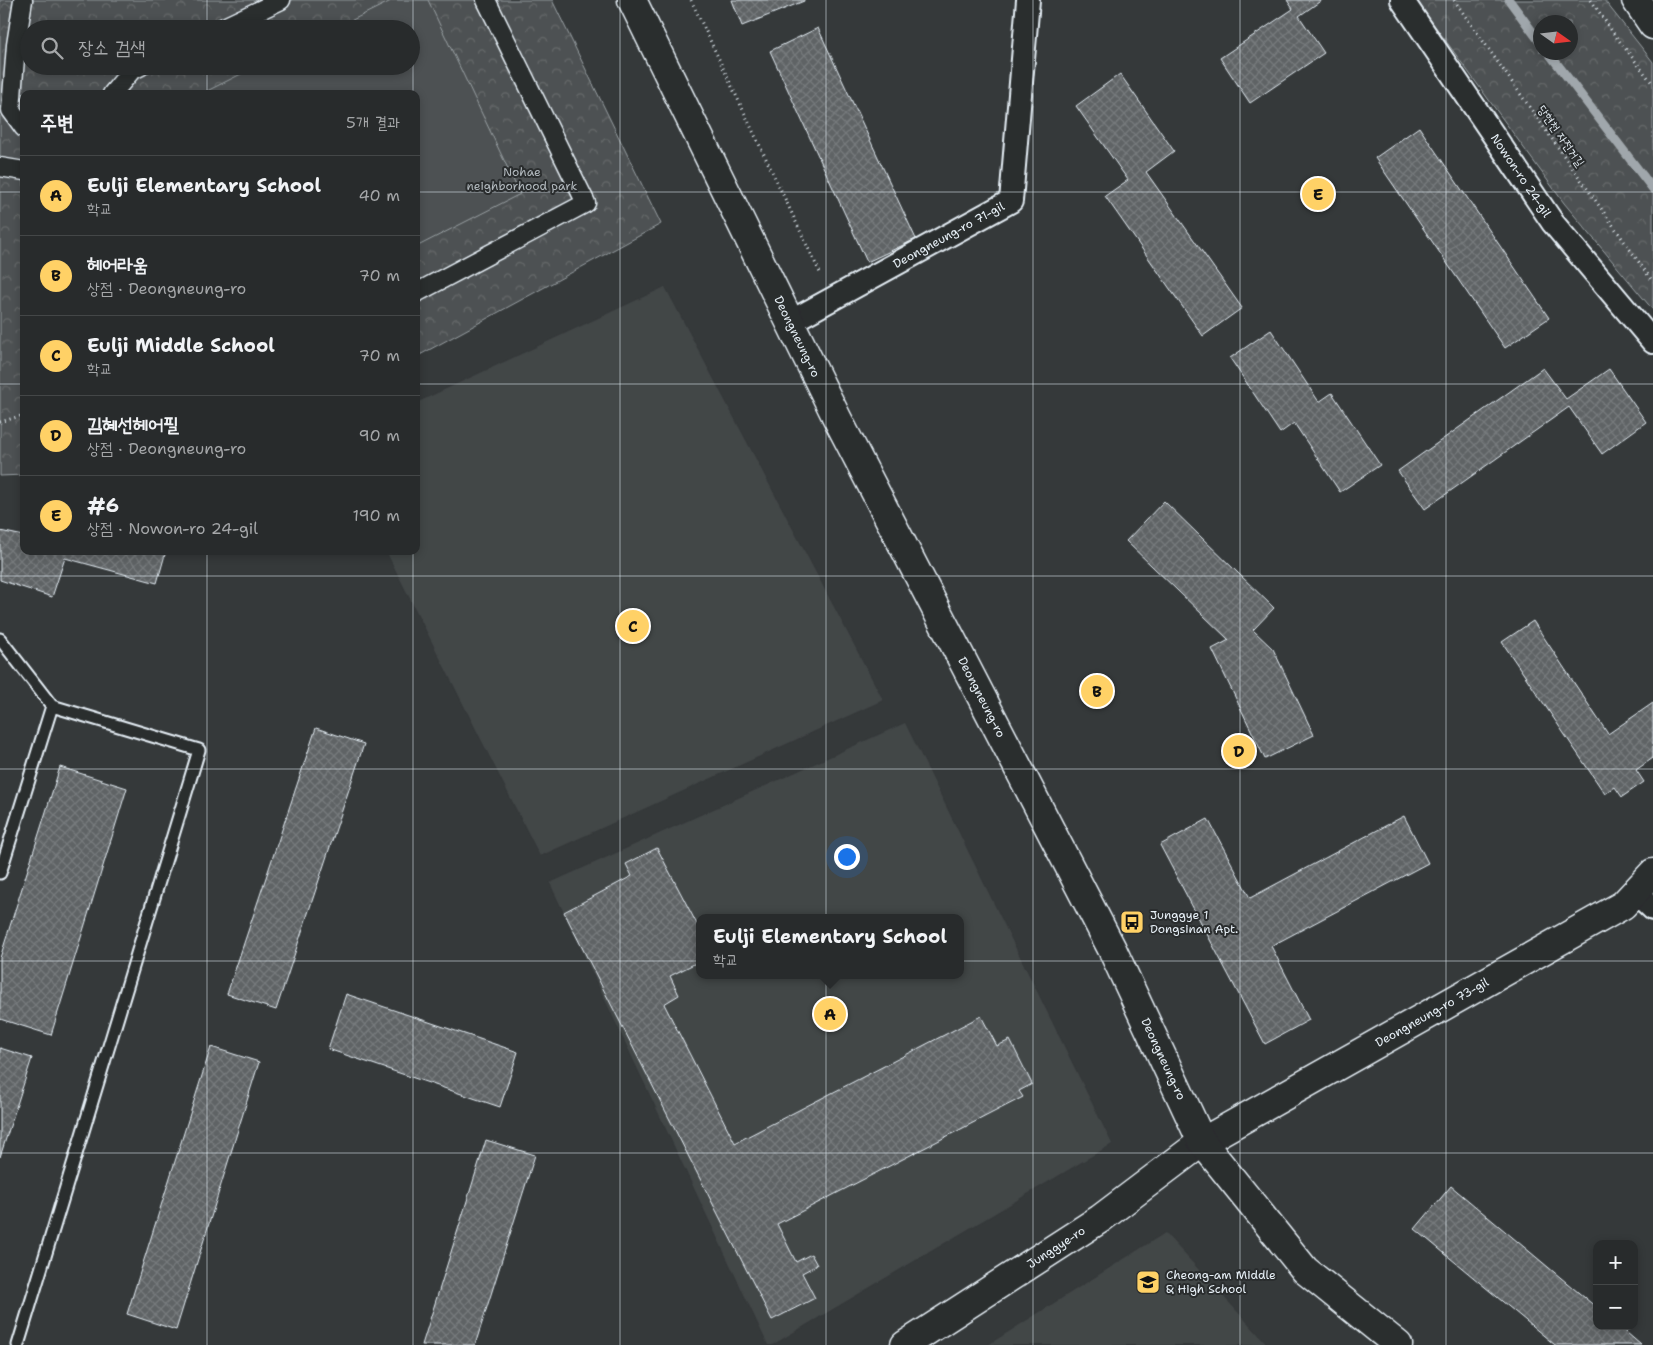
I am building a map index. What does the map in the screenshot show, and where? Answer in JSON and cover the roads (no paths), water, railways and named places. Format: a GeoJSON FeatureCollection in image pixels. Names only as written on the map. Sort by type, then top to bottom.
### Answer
{"type":"FeatureCollection","features":[{"type":"Feature","properties":{"kind":"main road","name":"Deongneung-ro"},"geometry":{"type":"LineString","coordinates":[[632,0],[790,322],[1000,736],[1052,831],[1112,949],[1202,1142],[1305,1270],[1398,1345]]}},
{"type":"Feature","properties":{"kind":"main road"},"geometry":{"type":"LineString","coordinates":[[1636,0],[1653,25]]}},
{"type":"Feature","properties":{"kind":"main road","name":"Deongneung-ro 73-gil"},"geometry":{"type":"LineString","coordinates":[[1202,1142],[1647,891]]}},
{"type":"Feature","properties":{"kind":"main road","name":"Junggye-ro"},"geometry":{"type":"LineString","coordinates":[[905,1345],[1100,1219],[1202,1142]]}},
{"type":"Feature","properties":{"kind":"street"},"geometry":{"type":"LineString","coordinates":[[20,122],[11,110],[16,45],[23,0]]}},
{"type":"Feature","properties":{"kind":"street"},"geometry":{"type":"LineString","coordinates":[[239,20],[281,0]]}},
{"type":"Feature","properties":{"kind":"street"},"geometry":{"type":"LineString","coordinates":[[420,291],[586,203],[486,0]]}},
{"type":"Feature","properties":{"kind":"street","name":"Deongneung-ro 71-gil"},"geometry":{"type":"LineString","coordinates":[[790,322],[1011,201],[1028,0]]}},
{"type":"Feature","properties":{"kind":"street","name":"Nowon-ro 24-gil"},"geometry":{"type":"LineString","coordinates":[[1402,0],[1553,223],[1653,342]]}},
{"type":"Feature","properties":{"kind":"street"},"geometry":{"type":"LineString","coordinates":[[115,90],[128,75]]}},
{"type":"Feature","properties":{"kind":"street"},"geometry":{"type":"LineString","coordinates":[[0,167],[20,170]]}},
{"type":"Feature","properties":{"kind":"lane"},"geometry":{"type":"LineString","coordinates":[[0,639],[52,706],[199,750],[18,1345]]}},
{"type":"Feature","properties":{"kind":"lane"},"geometry":{"type":"LineString","coordinates":[[0,873],[52,706]]}},
{"type":"Feature","properties":{"kind":"waterway"},"geometry":{"type":"LineString","coordinates":[[1509,0],[1533,33]]}},
{"type":"Feature","properties":{"kind":"waterway"},"geometry":{"type":"LineString","coordinates":[[1554,60],[1653,189]]}},
{"type":"Feature","properties":{"kind":"place","name":"#6"},"geometry":{"type":"Point","coordinates":[1318,194]}},
{"type":"Feature","properties":{"kind":"place","name":"Eulji Middle School"},"geometry":{"type":"Point","coordinates":[633,626]}},
{"type":"Feature","properties":{"kind":"place","name":"헤어라움"},"geometry":{"type":"Point","coordinates":[1097,691]}},
{"type":"Feature","properties":{"kind":"place","name":"김혜선헤어필"},"geometry":{"type":"Point","coordinates":[1239,751]}},
{"type":"Feature","properties":{"kind":"place","name":"Junggye 1 Dongsinan Apt."},"geometry":{"type":"Point","coordinates":[1132,922]}},
{"type":"Feature","properties":{"kind":"place","name":"Eulji Elementary School"},"geometry":{"type":"Point","coordinates":[830,1014]}},
{"type":"Feature","properties":{"kind":"place","name":"Cheong-am Middle & High School"},"geometry":{"type":"Point","coordinates":[1148,1282]}},
{"type":"Feature","properties":{"kind":"park label","name":"Nohae neighborhood park"},"geometry":{"type":"Point","coordinates":[522,179]}}]}
